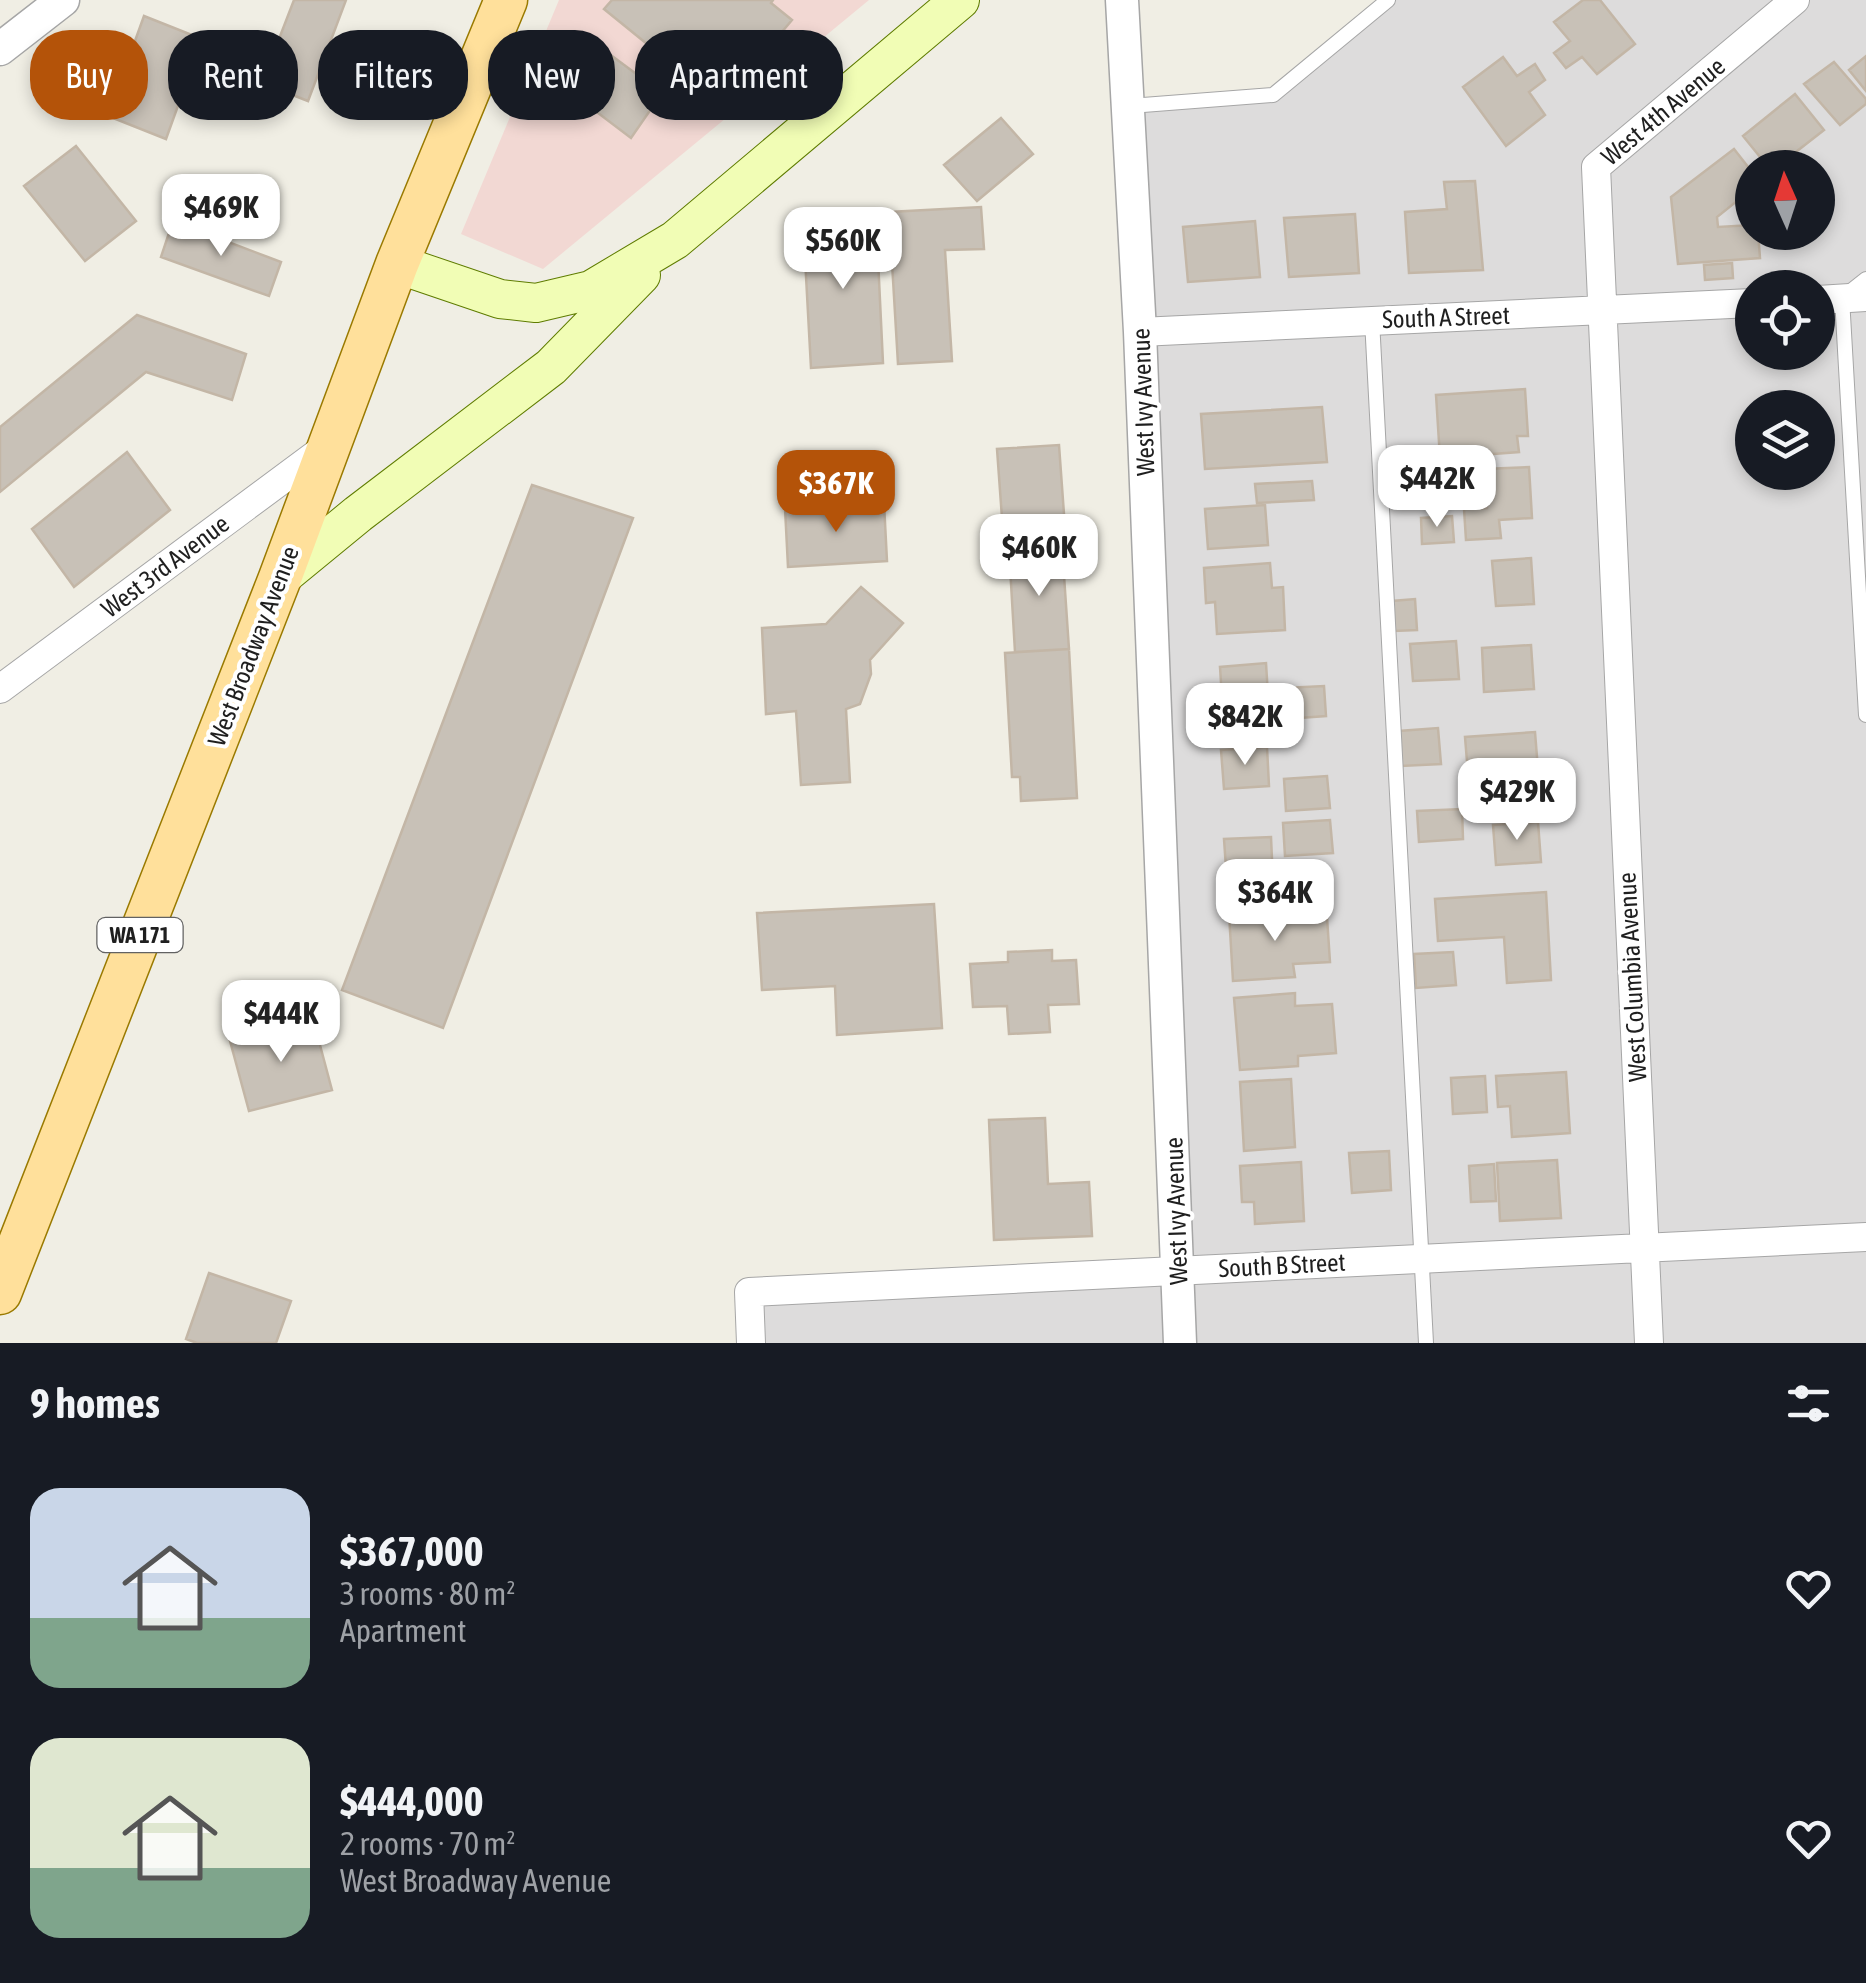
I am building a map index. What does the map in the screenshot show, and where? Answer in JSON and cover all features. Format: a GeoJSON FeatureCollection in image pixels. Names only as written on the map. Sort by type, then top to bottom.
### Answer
{"type":"FeatureCollection","features":[{"type":"Feature","properties":{"kind":"main road","name":"West Broadway Avenue"},"geometry":{"type":"LineString","coordinates":[[0,1293],[280,578],[397,264],[506,0]]}},
{"type":"Feature","properties":{"kind":"main road"},"geometry":{"type":"LineString","coordinates":[[280,578],[551,368],[675,240],[957,1]]}},
{"type":"Feature","properties":{"kind":"main road"},"geometry":{"type":"LineString","coordinates":[[397,264],[500,299],[536,304],[591,290],[675,240]]}},
{"type":"Feature","properties":{"kind":"street"},"geometry":{"type":"LineString","coordinates":[[0,48],[63,0]]}},
{"type":"Feature","properties":{"kind":"street","name":"West Ivy Avenue"},"geometry":{"type":"LineString","coordinates":[[1122,0],[1140,332],[1180,1343]]}},
{"type":"Feature","properties":{"kind":"street","name":"West 4th Avenue"},"geometry":{"type":"LineString","coordinates":[[1601,311],[1596,167],[1795,0]]}},
{"type":"Feature","properties":{"kind":"street","name":"South A Street"},"geometry":{"type":"LineString","coordinates":[[1140,332],[1735,304]]}},
{"type":"Feature","properties":{"kind":"street","name":"West Columbia Avenue"},"geometry":{"type":"LineString","coordinates":[[1601,311],[1649,1343]]}},
{"type":"Feature","properties":{"kind":"street","name":"West 3rd Avenue"},"geometry":{"type":"LineString","coordinates":[[0,689],[331,443]]}},
{"type":"Feature","properties":{"kind":"street","name":"South B Street"},"geometry":{"type":"LineString","coordinates":[[751,1343],[748,1292],[1866,1237]]}},
{"type":"Feature","properties":{"kind":"lane"},"geometry":{"type":"LineString","coordinates":[[1130,106],[1273,94],[1388,0]]}},
{"type":"Feature","properties":{"kind":"lane"},"geometry":{"type":"LineString","coordinates":[[1866,279],[1842,298],[1866,715]]}},
{"type":"Feature","properties":{"kind":"lane"},"geometry":{"type":"LineString","coordinates":[[1372,319],[1426,1343]]}},
{"type":"Feature","properties":{"kind":"shaded area"},"geometry":{"type":"Polygon","coordinates":[[[559,0],[869,0],[833,30],[635,30],[635,120],[724,120],[543,269],[461,234],[509,120],[615,120],[615,30],[546,30],[559,0]]]}},
{"type":"Feature","properties":{"kind":"shaded area"},"geometry":{"type":"Polygon","coordinates":[[[1387,0],[1866,0],[1866,1343],[751,1343],[749,1292],[1178,1270],[1130,106],[1273,94],[1387,0]]]}},
{"type":"Feature","properties":{"kind":"building"},"geometry":{"type":"Polygon","coordinates":[[[294,0],[346,0],[335,30],[318,30],[318,74],[308,101],[298,97],[298,30],[282,30],[294,0]]]}},
{"type":"Feature","properties":{"kind":"building"},"geometry":{"type":"Polygon","coordinates":[[[612,0],[773,0],[771,3],[792,20],[784,30],[635,30],[635,34],[604,9],[612,0]]]}},
{"type":"Feature","properties":{"kind":"building"},"geometry":{"type":"Polygon","coordinates":[[[1583,0],[1600,0],[1635,44],[1597,74],[1582,57],[1566,68],[1554,53],[1570,41],[1554,22],[1583,0]]]}},
{"type":"Feature","properties":{"kind":"building"},"geometry":{"type":"Polygon","coordinates":[[[144,16],[179,30],[168,30],[168,120],[173,120],[166,139],[118,120],[148,120],[148,30],[139,30],[144,16]]]}},
{"type":"Feature","properties":{"kind":"building"},"geometry":{"type":"Polygon","coordinates":[[[1866,56],[1866,91],[1849,70],[1866,56]]]}},
{"type":"Feature","properties":{"kind":"building"},"geometry":{"type":"Polygon","coordinates":[[[1503,57],[1517,76],[1535,64],[1545,80],[1529,92],[1545,115],[1506,146],[1463,87],[1503,57]]]}},
{"type":"Feature","properties":{"kind":"building"},"geometry":{"type":"Polygon","coordinates":[[[615,58],[635,73],[635,120],[643,120],[631,138],[607,120],[615,120],[615,58]]]}},
{"type":"Feature","properties":{"kind":"building"},"geometry":{"type":"Polygon","coordinates":[[[1834,62],[1866,99],[1866,104],[1840,125],[1804,84],[1834,62]]]}},
{"type":"Feature","properties":{"kind":"building"},"geometry":{"type":"Polygon","coordinates":[[[1795,94],[1824,130],[1798,150],[1754,150],[1743,136],[1795,94]]]}},
{"type":"Feature","properties":{"kind":"building"},"geometry":{"type":"Polygon","coordinates":[[[1001,118],[1033,154],[977,201],[944,165],[1001,118]]]}},
{"type":"Feature","properties":{"kind":"building"},"geometry":{"type":"Polygon","coordinates":[[[76,146],[136,221],[85,261],[24,186],[76,146]]]}},
{"type":"Feature","properties":{"kind":"building"},"geometry":{"type":"Polygon","coordinates":[[[1734,149],[1735,203],[1717,217],[1718,227],[1735,226],[1735,250],[1759,250],[1760,258],[1678,264],[1671,197],[1734,149]]]}},
{"type":"Feature","properties":{"kind":"building"},"geometry":{"type":"Polygon","coordinates":[[[1475,181],[1483,270],[1409,273],[1405,212],[1447,209],[1444,182],[1475,181]]]}},
{"type":"Feature","properties":{"kind":"building"},"geometry":{"type":"Polygon","coordinates":[[[981,207],[984,249],[945,250],[952,361],[898,364],[889,212],[981,207]]]}},
{"type":"Feature","properties":{"kind":"building"},"geometry":{"type":"Polygon","coordinates":[[[1355,214],[1359,273],[1289,277],[1284,218],[1355,214]]]}},
{"type":"Feature","properties":{"kind":"building"},"geometry":{"type":"Polygon","coordinates":[[[876,217],[883,363],[811,368],[803,221],[876,217]]]}},
{"type":"Feature","properties":{"kind":"building"},"geometry":{"type":"Polygon","coordinates":[[[173,221],[281,262],[269,296],[161,257],[173,221]]]}},
{"type":"Feature","properties":{"kind":"building"},"geometry":{"type":"Polygon","coordinates":[[[1255,221],[1260,277],[1188,282],[1183,227],[1255,221]]]}},
{"type":"Feature","properties":{"kind":"building"},"geometry":{"type":"Polygon","coordinates":[[[1732,263],[1733,278],[1705,280],[1704,265],[1732,263]]]}},
{"type":"Feature","properties":{"kind":"building"},"geometry":{"type":"Polygon","coordinates":[[[137,315],[246,354],[232,400],[146,372],[0,492],[0,427],[137,315]]]}},
{"type":"Feature","properties":{"kind":"building"},"geometry":{"type":"Polygon","coordinates":[[[1525,389],[1528,436],[1517,436],[1519,452],[1440,458],[1436,395],[1525,389]]]}},
{"type":"Feature","properties":{"kind":"building"},"geometry":{"type":"Polygon","coordinates":[[[1322,407],[1327,462],[1205,469],[1201,414],[1322,407]]]}},
{"type":"Feature","properties":{"kind":"building"},"geometry":{"type":"Polygon","coordinates":[[[1059,445],[1065,528],[1003,532],[997,449],[1059,445]]]}},
{"type":"Feature","properties":{"kind":"building"},"geometry":{"type":"Polygon","coordinates":[[[127,452],[170,510],[74,587],[32,529],[127,452]]]}},
{"type":"Feature","properties":{"kind":"building"},"geometry":{"type":"Polygon","coordinates":[[[1529,467],[1532,518],[1499,520],[1501,538],[1466,540],[1464,509],[1487,508],[1484,469],[1529,467]]]}},
{"type":"Feature","properties":{"kind":"building"},"geometry":{"type":"Polygon","coordinates":[[[1312,481],[1314,500],[1257,503],[1255,484],[1312,481]]]}},
{"type":"Feature","properties":{"kind":"building"},"geometry":{"type":"Polygon","coordinates":[[[532,485],[633,518],[443,1028],[342,990],[532,485]]]}},
{"type":"Feature","properties":{"kind":"building"},"geometry":{"type":"Polygon","coordinates":[[[884,503],[887,561],[788,567],[785,508],[884,503]]]}},
{"type":"Feature","properties":{"kind":"building"},"geometry":{"type":"Polygon","coordinates":[[[1265,505],[1268,545],[1208,549],[1205,509],[1265,505]]]}},
{"type":"Feature","properties":{"kind":"building"},"geometry":{"type":"Polygon","coordinates":[[[1452,516],[1454,542],[1422,544],[1421,518],[1452,516]]]}},
{"type":"Feature","properties":{"kind":"building"},"geometry":{"type":"Polygon","coordinates":[[[1062,546],[1069,649],[1015,652],[1009,549],[1062,546]]]}},
{"type":"Feature","properties":{"kind":"building"},"geometry":{"type":"Polygon","coordinates":[[[1531,558],[1534,604],[1496,606],[1492,561],[1531,558]]]}},
{"type":"Feature","properties":{"kind":"building"},"geometry":{"type":"Polygon","coordinates":[[[1270,563],[1272,588],[1283,587],[1285,630],[1217,634],[1215,602],[1206,603],[1204,568],[1270,563]]]}},
{"type":"Feature","properties":{"kind":"building"},"geometry":{"type":"Polygon","coordinates":[[[861,587],[903,623],[870,660],[871,674],[860,704],[846,709],[850,782],[801,785],[796,711],[766,714],[762,628],[826,624],[861,587]]]}},
{"type":"Feature","properties":{"kind":"building"},"geometry":{"type":"Polygon","coordinates":[[[1415,599],[1417,630],[1394,631],[1392,601],[1415,599]]]}},
{"type":"Feature","properties":{"kind":"building"},"geometry":{"type":"Polygon","coordinates":[[[1456,641],[1459,679],[1413,681],[1410,644],[1456,641]]]}},
{"type":"Feature","properties":{"kind":"building"},"geometry":{"type":"Polygon","coordinates":[[[1531,645],[1534,689],[1484,692],[1482,648],[1531,645]]]}},
{"type":"Feature","properties":{"kind":"building"},"geometry":{"type":"Polygon","coordinates":[[[1069,649],[1077,798],[1021,801],[1020,777],[1012,777],[1005,653],[1069,649]]]}},
{"type":"Feature","properties":{"kind":"building"},"geometry":{"type":"Polygon","coordinates":[[[1266,663],[1269,712],[1223,714],[1220,667],[1266,663]]]}},
{"type":"Feature","properties":{"kind":"building"},"geometry":{"type":"Polygon","coordinates":[[[1324,686],[1326,716],[1286,719],[1285,688],[1324,686]]]}},
{"type":"Feature","properties":{"kind":"building"},"geometry":{"type":"Polygon","coordinates":[[[1438,728],[1441,764],[1401,766],[1399,731],[1438,728]]]}},
{"type":"Feature","properties":{"kind":"building"},"geometry":{"type":"Polygon","coordinates":[[[1535,732],[1539,782],[1469,786],[1465,737],[1535,732]]]}},
{"type":"Feature","properties":{"kind":"building"},"geometry":{"type":"Polygon","coordinates":[[[1267,747],[1269,786],[1224,789],[1221,750],[1267,747]]]}},
{"type":"Feature","properties":{"kind":"building"},"geometry":{"type":"Polygon","coordinates":[[[1327,776],[1330,808],[1286,811],[1284,779],[1327,776]]]}},
{"type":"Feature","properties":{"kind":"building"},"geometry":{"type":"Polygon","coordinates":[[[1462,809],[1463,839],[1419,842],[1417,811],[1462,809]]]}},
{"type":"Feature","properties":{"kind":"building"},"geometry":{"type":"Polygon","coordinates":[[[1330,820],[1333,853],[1285,856],[1283,823],[1330,820]]]}},
{"type":"Feature","properties":{"kind":"building"},"geometry":{"type":"Polygon","coordinates":[[[1538,822],[1541,862],[1496,865],[1493,825],[1538,822]]]}},
{"type":"Feature","properties":{"kind":"building"},"geometry":{"type":"Polygon","coordinates":[[[1271,837],[1273,881],[1227,883],[1224,839],[1271,837]]]}},
{"type":"Feature","properties":{"kind":"building"},"geometry":{"type":"Polygon","coordinates":[[[1546,892],[1551,980],[1507,983],[1504,937],[1438,941],[1435,899],[1546,892]]]}},
{"type":"Feature","properties":{"kind":"building"},"geometry":{"type":"Polygon","coordinates":[[[934,904],[942,1028],[837,1035],[835,986],[762,990],[757,913],[934,904]]]}},
{"type":"Feature","properties":{"kind":"building"},"geometry":{"type":"Polygon","coordinates":[[[1289,909],[1291,920],[1327,917],[1330,962],[1293,964],[1295,977],[1233,981],[1229,913],[1289,909]]]}},
{"type":"Feature","properties":{"kind":"building"},"geometry":{"type":"Polygon","coordinates":[[[1052,950],[1052,961],[1076,960],[1079,1004],[1048,1005],[1050,1032],[1009,1034],[1007,1006],[973,1007],[970,964],[1008,962],[1008,952],[1052,950]]]}},
{"type":"Feature","properties":{"kind":"building"},"geometry":{"type":"Polygon","coordinates":[[[1453,952],[1456,985],[1416,988],[1414,954],[1453,952]]]}},
{"type":"Feature","properties":{"kind":"building"},"geometry":{"type":"Polygon","coordinates":[[[1295,993],[1295,1006],[1332,1004],[1336,1053],[1298,1056],[1298,1066],[1240,1070],[1234,998],[1295,993]]]}},
{"type":"Feature","properties":{"kind":"building"},"geometry":{"type":"Polygon","coordinates":[[[313,1019],[332,1090],[249,1111],[230,1041],[313,1019]]]}},
{"type":"Feature","properties":{"kind":"building"},"geometry":{"type":"Polygon","coordinates":[[[1566,1072],[1570,1133],[1512,1137],[1510,1106],[1498,1107],[1496,1076],[1566,1072]]]}},
{"type":"Feature","properties":{"kind":"building"},"geometry":{"type":"Polygon","coordinates":[[[1485,1076],[1487,1112],[1453,1114],[1451,1078],[1485,1076]]]}},
{"type":"Feature","properties":{"kind":"building"},"geometry":{"type":"Polygon","coordinates":[[[1291,1079],[1295,1147],[1244,1151],[1240,1082],[1291,1079]]]}},
{"type":"Feature","properties":{"kind":"building"},"geometry":{"type":"Polygon","coordinates":[[[1045,1118],[1048,1184],[1089,1182],[1092,1236],[994,1240],[989,1120],[1045,1118]]]}},
{"type":"Feature","properties":{"kind":"building"},"geometry":{"type":"Polygon","coordinates":[[[1389,1151],[1391,1190],[1352,1193],[1349,1153],[1389,1151]]]}},
{"type":"Feature","properties":{"kind":"building"},"geometry":{"type":"Polygon","coordinates":[[[1557,1160],[1561,1218],[1500,1221],[1497,1163],[1557,1160]]]}},
{"type":"Feature","properties":{"kind":"building"},"geometry":{"type":"Polygon","coordinates":[[[1301,1162],[1304,1221],[1255,1224],[1254,1202],[1242,1202],[1240,1166],[1301,1162]]]}},
{"type":"Feature","properties":{"kind":"building"},"geometry":{"type":"Polygon","coordinates":[[[1494,1164],[1496,1201],[1471,1202],[1469,1166],[1494,1164]]]}},
{"type":"Feature","properties":{"kind":"building"},"geometry":{"type":"Polygon","coordinates":[[[209,1273],[291,1301],[276,1343],[197,1343],[186,1339],[209,1273]]]}}]}
